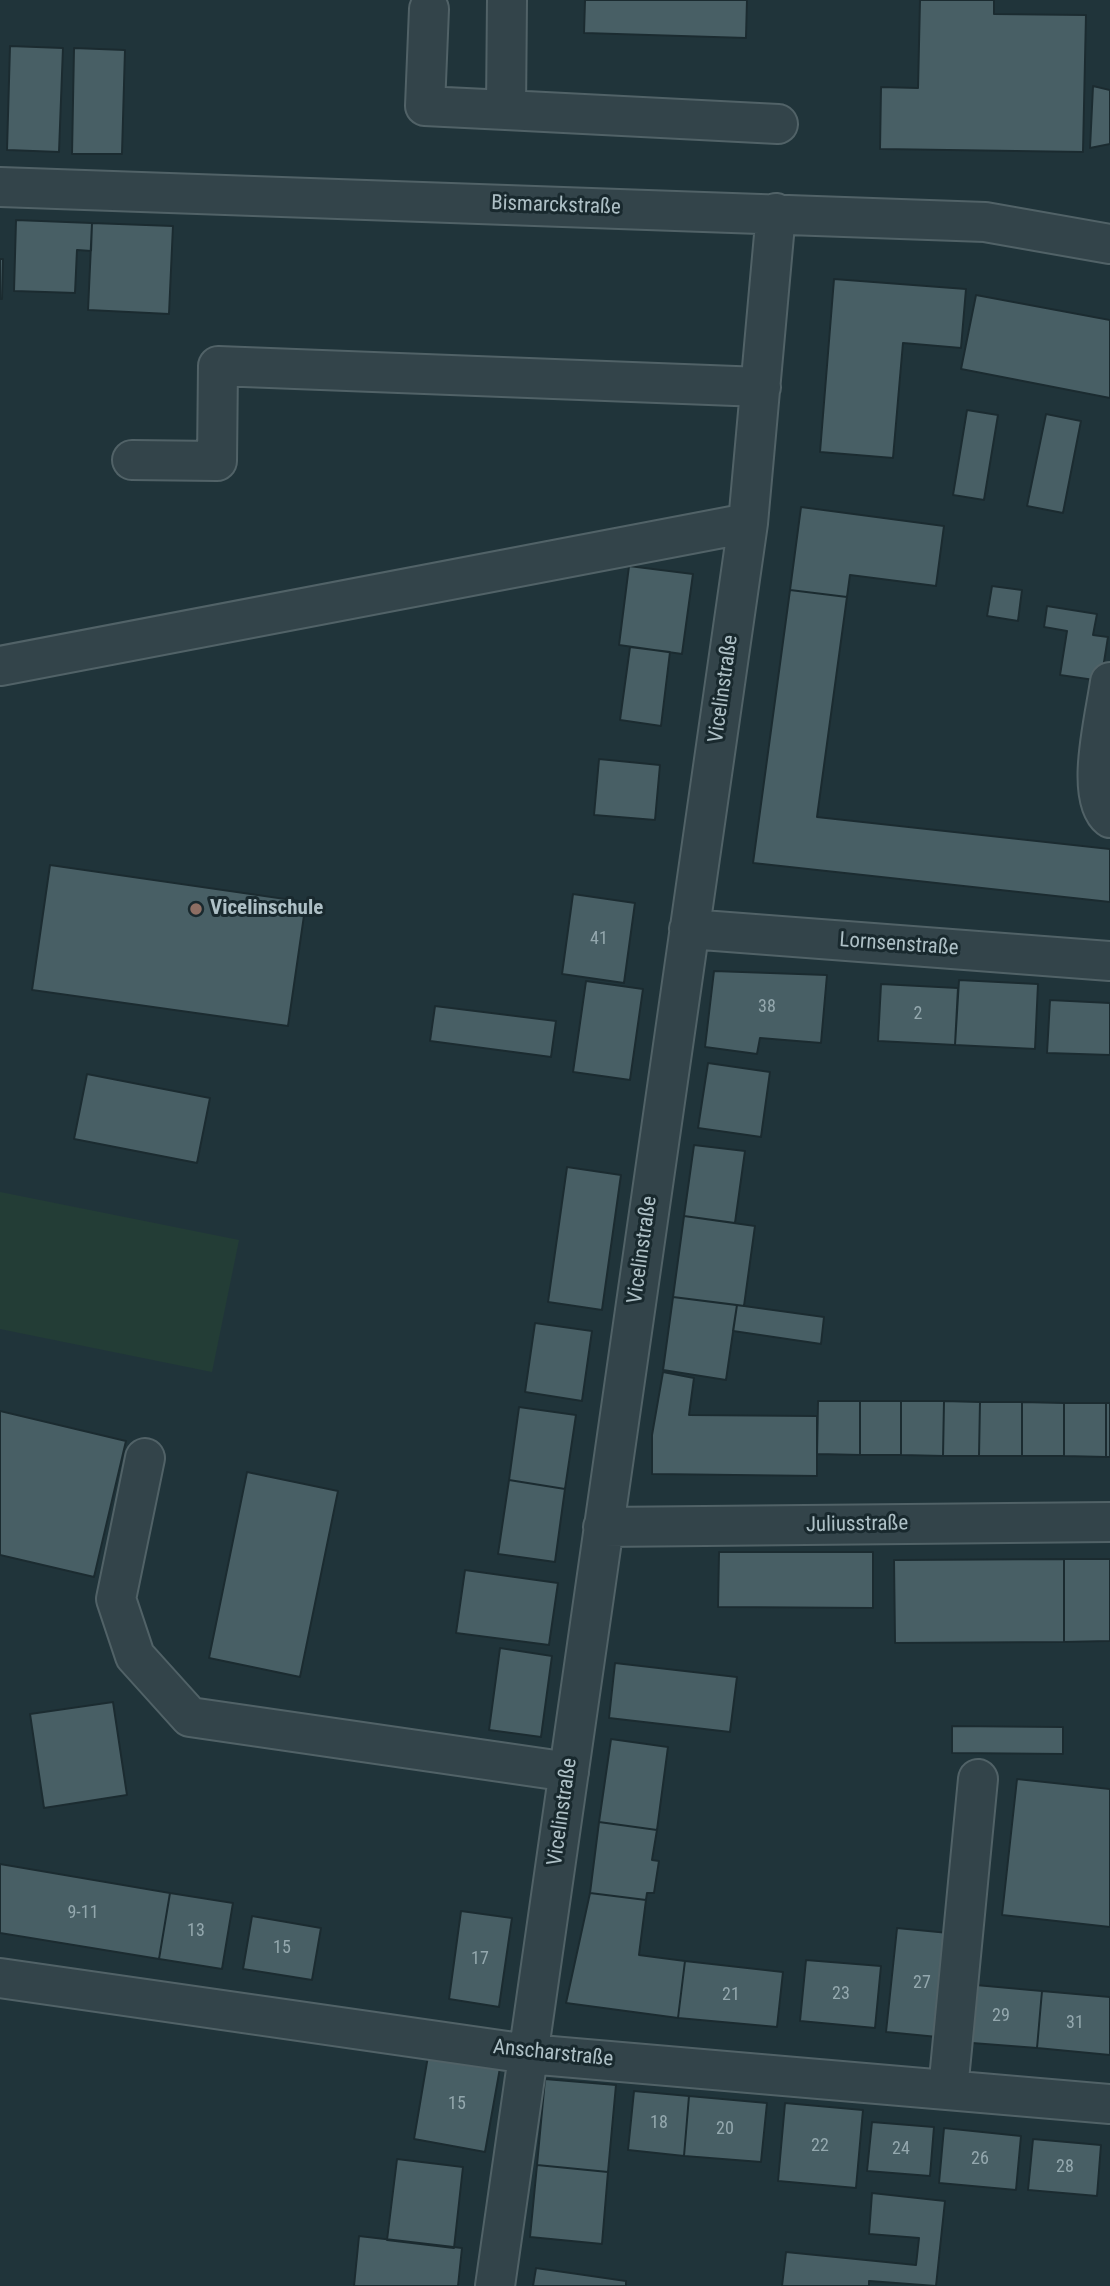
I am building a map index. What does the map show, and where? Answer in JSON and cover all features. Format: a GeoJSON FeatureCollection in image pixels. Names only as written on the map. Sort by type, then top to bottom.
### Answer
{"type":"FeatureCollection","features":[{"type":"Feature","properties":{"kind":"street"},"geometry":{"type":"LineString","coordinates":[[506,110],[507,0]]}},
{"type":"Feature","properties":{"kind":"street"},"geometry":{"type":"LineString","coordinates":[[429,9],[425,106],[778,124]]}},
{"type":"Feature","properties":{"kind":"street","name":"Bismarckstraße"},"geometry":{"type":"LineString","coordinates":[[0,187],[985,222],[1110,244]]}},
{"type":"Feature","properties":{"kind":"street","name":"Vicelinstraße"},"geometry":{"type":"LineString","coordinates":[[495,2286],[748,523],[775,213]]}},
{"type":"Feature","properties":{"kind":"street"},"geometry":{"type":"LineString","coordinates":[[132,460],[217,461],[218,366],[761,387]]}},
{"type":"Feature","properties":{"kind":"street"},"geometry":{"type":"LineString","coordinates":[[0,666],[748,523]]}},
{"type":"Feature","properties":{"kind":"street"},"geometry":{"type":"LineString","coordinates":[[1110,682],[1096,779],[1104,813],[1110,818]]}},
{"type":"Feature","properties":{"kind":"street","name":"Lornsenstraße"},"geometry":{"type":"LineString","coordinates":[[689,929],[1110,961]]}},
{"type":"Feature","properties":{"kind":"street"},"geometry":{"type":"LineString","coordinates":[[145,1458],[116,1599],[135,1656],[190,1717],[569,1772]]}},
{"type":"Feature","properties":{"kind":"street","name":"Juliusstraße"},"geometry":{"type":"LineString","coordinates":[[603,1527],[1110,1522]]}},
{"type":"Feature","properties":{"kind":"street"},"geometry":{"type":"LineString","coordinates":[[948,2090],[978,1779]]}},
{"type":"Feature","properties":{"kind":"street","name":"Anscharstraße"},"geometry":{"type":"LineString","coordinates":[[0,1978],[528,2054],[1110,2104]]}},
{"type":"Feature","properties":{"kind":"green space"},"geometry":{"type":"Polygon","coordinates":[[[0,1192],[239,1240],[212,1372],[0,1329],[0,1192]]]}},
{"type":"Feature","properties":{"kind":"building"},"geometry":{"type":"Polygon","coordinates":[[[585,0],[747,0],[746,38],[584,33],[585,0]]]}},
{"type":"Feature","properties":{"kind":"building"},"geometry":{"type":"Polygon","coordinates":[[[920,0],[994,0],[994,14],[1086,15],[1083,152],[880,149],[881,87],[918,88],[920,0]]]}},
{"type":"Feature","properties":{"kind":"building"},"geometry":{"type":"Polygon","coordinates":[[[10,46],[63,48],[59,152],[7,150],[10,46]]]}},
{"type":"Feature","properties":{"kind":"building"},"geometry":{"type":"Polygon","coordinates":[[[74,48],[125,50],[122,154],[72,154],[74,48]]]}},
{"type":"Feature","properties":{"kind":"building"},"geometry":{"type":"Polygon","coordinates":[[[1093,86],[1110,90],[1110,144],[1090,148],[1093,86]]]}},
{"type":"Feature","properties":{"kind":"building"},"geometry":{"type":"Polygon","coordinates":[[[16,220],[92,223],[91,251],[77,250],[75,293],[14,291],[16,220]]]}},
{"type":"Feature","properties":{"kind":"building"},"geometry":{"type":"Polygon","coordinates":[[[92,223],[173,226],[169,314],[88,310],[92,223]]]}},
{"type":"Feature","properties":{"kind":"building"},"geometry":{"type":"Polygon","coordinates":[[[0,259],[3,259],[2,299],[0,299],[0,259]]]}},
{"type":"Feature","properties":{"kind":"building"},"geometry":{"type":"Polygon","coordinates":[[[834,279],[966,289],[961,348],[903,343],[893,458],[820,452],[834,279]]]}},
{"type":"Feature","properties":{"kind":"building"},"geometry":{"type":"Polygon","coordinates":[[[976,295],[1110,320],[1110,398],[961,369],[976,295]]]}},
{"type":"Feature","properties":{"kind":"building"},"geometry":{"type":"Polygon","coordinates":[[[967,410],[998,415],[984,500],[953,495],[967,410]]]}},
{"type":"Feature","properties":{"kind":"building"},"geometry":{"type":"Polygon","coordinates":[[[1046,414],[1081,421],[1063,513],[1027,506],[1046,414]]]}},
{"type":"Feature","properties":{"kind":"building"},"geometry":{"type":"Polygon","coordinates":[[[801,507],[944,526],[936,586],[850,575],[847,597],[790,590],[801,507]]]}},
{"type":"Feature","properties":{"kind":"building"},"geometry":{"type":"Polygon","coordinates":[[[629,566],[693,574],[682,654],[619,645],[629,566]]]}},
{"type":"Feature","properties":{"kind":"building"},"geometry":{"type":"Polygon","coordinates":[[[992,586],[1022,590],[1018,621],[987,616],[992,586]]]}},
{"type":"Feature","properties":{"kind":"building"},"geometry":{"type":"Polygon","coordinates":[[[790,590],[847,597],[817,817],[1110,849],[1110,902],[753,863],[790,590]]]}},
{"type":"Feature","properties":{"kind":"building"},"geometry":{"type":"Polygon","coordinates":[[[1047,606],[1097,614],[1093,635],[1108,637],[1101,681],[1060,675],[1067,631],[1044,627],[1047,606]]]}},
{"type":"Feature","properties":{"kind":"building"},"geometry":{"type":"Polygon","coordinates":[[[630,647],[670,652],[661,726],[620,720],[630,647]]]}},
{"type":"Feature","properties":{"kind":"building"},"geometry":{"type":"Polygon","coordinates":[[[599,759],[660,765],[655,820],[594,815],[599,759]]]}},
{"type":"Feature","properties":{"kind":"building"},"geometry":{"type":"Polygon","coordinates":[[[50,865],[306,902],[288,1026],[32,990],[50,865]]]}},
{"type":"Feature","properties":{"kind":"building"},"geometry":{"type":"Polygon","coordinates":[[[573,894],[635,903],[624,983],[562,974],[573,894]]]}},
{"type":"Feature","properties":{"kind":"building"},"geometry":{"type":"Polygon","coordinates":[[[714,971],[827,975],[821,1043],[760,1038],[757,1054],[705,1047],[714,971]]]}},
{"type":"Feature","properties":{"kind":"building"},"geometry":{"type":"Polygon","coordinates":[[[959,980],[1038,984],[1035,1049],[955,1045],[959,980]]]}},
{"type":"Feature","properties":{"kind":"building"},"geometry":{"type":"Polygon","coordinates":[[[586,981],[643,989],[630,1080],[573,1072],[586,981]]]}},
{"type":"Feature","properties":{"kind":"building"},"geometry":{"type":"Polygon","coordinates":[[[881,984],[958,988],[955,1045],[878,1041],[881,984]]]}},
{"type":"Feature","properties":{"kind":"building"},"geometry":{"type":"Polygon","coordinates":[[[1050,1000],[1110,1003],[1110,1055],[1047,1053],[1050,1000]]]}},
{"type":"Feature","properties":{"kind":"building"},"geometry":{"type":"Polygon","coordinates":[[[435,1006],[556,1021],[551,1057],[430,1041],[435,1006]]]}},
{"type":"Feature","properties":{"kind":"building"},"geometry":{"type":"Polygon","coordinates":[[[708,1063],[770,1072],[761,1137],[698,1128],[708,1063]]]}},
{"type":"Feature","properties":{"kind":"building"},"geometry":{"type":"Polygon","coordinates":[[[87,1074],[210,1098],[197,1163],[74,1139],[87,1074]]]}},
{"type":"Feature","properties":{"kind":"building"},"geometry":{"type":"Polygon","coordinates":[[[694,1145],[745,1151],[735,1223],[684,1216],[694,1145]]]}},
{"type":"Feature","properties":{"kind":"building"},"geometry":{"type":"Polygon","coordinates":[[[567,1167],[621,1175],[602,1310],[548,1302],[567,1167]]]}},
{"type":"Feature","properties":{"kind":"building"},"geometry":{"type":"Polygon","coordinates":[[[684,1216],[755,1226],[744,1306],[673,1297],[684,1216]]]}},
{"type":"Feature","properties":{"kind":"building"},"geometry":{"type":"Polygon","coordinates":[[[673,1297],[737,1305],[726,1380],[663,1370],[673,1297]]]}},
{"type":"Feature","properties":{"kind":"building"},"geometry":{"type":"Polygon","coordinates":[[[737,1305],[824,1317],[821,1344],[733,1331],[737,1305]]]}},
{"type":"Feature","properties":{"kind":"building"},"geometry":{"type":"Polygon","coordinates":[[[535,1323],[592,1331],[582,1401],[525,1392],[535,1323]]]}},
{"type":"Feature","properties":{"kind":"building"},"geometry":{"type":"Polygon","coordinates":[[[663,1372],[694,1378],[689,1415],[817,1416],[817,1476],[652,1474],[652,1435],[663,1372]]]}},
{"type":"Feature","properties":{"kind":"building"},"geometry":{"type":"Polygon","coordinates":[[[818,1401],[860,1401],[860,1455],[817,1454],[818,1401]]]}},
{"type":"Feature","properties":{"kind":"building"},"geometry":{"type":"Polygon","coordinates":[[[860,1401],[901,1401],[901,1455],[860,1455],[860,1401]]]}},
{"type":"Feature","properties":{"kind":"building"},"geometry":{"type":"Polygon","coordinates":[[[901,1401],[944,1401],[943,1456],[901,1455],[901,1401]]]}},
{"type":"Feature","properties":{"kind":"building"},"geometry":{"type":"Polygon","coordinates":[[[944,1401],[980,1402],[979,1456],[943,1456],[944,1401]]]}},
{"type":"Feature","properties":{"kind":"building"},"geometry":{"type":"Polygon","coordinates":[[[980,1402],[1022,1402],[1022,1456],[979,1456],[980,1402]]]}},
{"type":"Feature","properties":{"kind":"building"},"geometry":{"type":"Polygon","coordinates":[[[1022,1402],[1064,1403],[1064,1456],[1022,1456],[1022,1402]]]}},
{"type":"Feature","properties":{"kind":"building"},"geometry":{"type":"Polygon","coordinates":[[[1064,1403],[1106,1403],[1106,1457],[1064,1456],[1064,1403]]]}},
{"type":"Feature","properties":{"kind":"building"},"geometry":{"type":"Polygon","coordinates":[[[1106,1403],[1110,1403],[1110,1457],[1106,1457],[1106,1403]]]}},
{"type":"Feature","properties":{"kind":"building"},"geometry":{"type":"Polygon","coordinates":[[[519,1407],[576,1415],[565,1489],[509,1480],[519,1407]]]}},
{"type":"Feature","properties":{"kind":"building"},"geometry":{"type":"Polygon","coordinates":[[[0,1411],[126,1441],[94,1577],[0,1555],[0,1411]]]}},
{"type":"Feature","properties":{"kind":"building"},"geometry":{"type":"Polygon","coordinates":[[[247,1472],[338,1491],[300,1677],[209,1658],[247,1472]]]}},
{"type":"Feature","properties":{"kind":"building"},"geometry":{"type":"Polygon","coordinates":[[[509,1480],[565,1489],[555,1562],[498,1554],[509,1480]]]}},
{"type":"Feature","properties":{"kind":"building"},"geometry":{"type":"Polygon","coordinates":[[[719,1552],[873,1552],[873,1608],[718,1607],[719,1552]]]}},
{"type":"Feature","properties":{"kind":"building"},"geometry":{"type":"Polygon","coordinates":[[[1064,1559],[1064,1642],[895,1643],[894,1560],[1064,1559]]]}},
{"type":"Feature","properties":{"kind":"building"},"geometry":{"type":"Polygon","coordinates":[[[1064,1559],[1110,1559],[1110,1641],[1064,1642],[1064,1559]]]}},
{"type":"Feature","properties":{"kind":"building"},"geometry":{"type":"Polygon","coordinates":[[[465,1570],[558,1583],[549,1645],[456,1633],[465,1570]]]}},
{"type":"Feature","properties":{"kind":"building"},"geometry":{"type":"Polygon","coordinates":[[[500,1648],[552,1656],[541,1737],[489,1730],[500,1648]]]}},
{"type":"Feature","properties":{"kind":"building"},"geometry":{"type":"Polygon","coordinates":[[[615,1663],[737,1677],[730,1732],[609,1718],[615,1663]]]}},
{"type":"Feature","properties":{"kind":"building"},"geometry":{"type":"Polygon","coordinates":[[[113,1702],[127,1795],[44,1808],[30,1714],[113,1702]]]}},
{"type":"Feature","properties":{"kind":"building"},"geometry":{"type":"Polygon","coordinates":[[[952,1726],[1063,1727],[1063,1754],[952,1753],[952,1726]]]}},
{"type":"Feature","properties":{"kind":"building"},"geometry":{"type":"Polygon","coordinates":[[[611,1739],[668,1747],[657,1830],[599,1822],[611,1739]]]}},
{"type":"Feature","properties":{"kind":"building"},"geometry":{"type":"Polygon","coordinates":[[[1017,1779],[1110,1789],[1110,1927],[1002,1915],[1017,1779]]]}},
{"type":"Feature","properties":{"kind":"building"},"geometry":{"type":"Polygon","coordinates":[[[599,1822],[657,1830],[652,1860],[659,1861],[654,1893],[647,1893],[646,1900],[590,1893],[599,1822]]]}},
{"type":"Feature","properties":{"kind":"building"},"geometry":{"type":"Polygon","coordinates":[[[0,1864],[170,1893],[159,1959],[0,1933],[0,1864]]]}},
{"type":"Feature","properties":{"kind":"building"},"geometry":{"type":"Polygon","coordinates":[[[170,1893],[233,1903],[222,1969],[159,1959],[170,1893]]]}},
{"type":"Feature","properties":{"kind":"building"},"geometry":{"type":"Polygon","coordinates":[[[590,1893],[646,1900],[639,1955],[685,1961],[678,2018],[566,2003],[590,1893]]]}},
{"type":"Feature","properties":{"kind":"building"},"geometry":{"type":"Polygon","coordinates":[[[461,1911],[512,1918],[499,2007],[449,1999],[461,1911]]]}},
{"type":"Feature","properties":{"kind":"building"},"geometry":{"type":"Polygon","coordinates":[[[252,1916],[321,1928],[312,1980],[243,1969],[252,1916]]]}},
{"type":"Feature","properties":{"kind":"building"},"geometry":{"type":"Polygon","coordinates":[[[897,1928],[959,1934],[948,2038],[886,2032],[897,1928]]]}},
{"type":"Feature","properties":{"kind":"building"},"geometry":{"type":"Polygon","coordinates":[[[806,1960],[881,1966],[875,2028],[800,2021],[806,1960]]]}},
{"type":"Feature","properties":{"kind":"building"},"geometry":{"type":"Polygon","coordinates":[[[685,1961],[783,1972],[777,2027],[678,2018],[685,1961]]]}},
{"type":"Feature","properties":{"kind":"building"},"geometry":{"type":"Polygon","coordinates":[[[965,1984],[1042,1991],[1037,2048],[959,2042],[965,1984]]]}},
{"type":"Feature","properties":{"kind":"building"},"geometry":{"type":"Polygon","coordinates":[[[1042,1991],[1110,1997],[1110,2055],[1037,2048],[1042,1991]]]}},
{"type":"Feature","properties":{"kind":"building"},"geometry":{"type":"Polygon","coordinates":[[[428,2056],[500,2068],[485,2152],[414,2139],[428,2056]]]}},
{"type":"Feature","properties":{"kind":"building"},"geometry":{"type":"Polygon","coordinates":[[[545,2079],[616,2085],[608,2172],[537,2165],[545,2079]]]}},
{"type":"Feature","properties":{"kind":"building"},"geometry":{"type":"Polygon","coordinates":[[[634,2091],[689,2096],[684,2156],[628,2150],[634,2091]]]}},
{"type":"Feature","properties":{"kind":"building"},"geometry":{"type":"Polygon","coordinates":[[[689,2096],[767,2103],[761,2162],[684,2156],[689,2096]]]}},
{"type":"Feature","properties":{"kind":"building"},"geometry":{"type":"Polygon","coordinates":[[[785,2103],[863,2110],[856,2188],[778,2181],[785,2103]]]}},
{"type":"Feature","properties":{"kind":"building"},"geometry":{"type":"Polygon","coordinates":[[[872,2122],[934,2127],[930,2176],[867,2171],[872,2122]]]}},
{"type":"Feature","properties":{"kind":"building"},"geometry":{"type":"Polygon","coordinates":[[[944,2128],[1021,2136],[1016,2190],[939,2183],[944,2128]]]}},
{"type":"Feature","properties":{"kind":"building"},"geometry":{"type":"Polygon","coordinates":[[[1033,2139],[1101,2145],[1097,2196],[1028,2190],[1033,2139]]]}},
{"type":"Feature","properties":{"kind":"building"},"geometry":{"type":"Polygon","coordinates":[[[397,2159],[463,2167],[454,2248],[387,2240],[397,2159]]]}},
{"type":"Feature","properties":{"kind":"building"},"geometry":{"type":"Polygon","coordinates":[[[537,2165],[608,2172],[602,2244],[530,2237],[537,2165]]]}},
{"type":"Feature","properties":{"kind":"building"},"geometry":{"type":"Polygon","coordinates":[[[872,2193],[945,2201],[936,2286],[869,2281],[869,2286],[782,2286],[786,2252],[916,2265],[919,2238],[869,2234],[872,2193]]]}},
{"type":"Feature","properties":{"kind":"building"},"geometry":{"type":"Polygon","coordinates":[[[359,2236],[462,2248],[458,2286],[354,2286],[359,2236]]]}},
{"type":"Feature","properties":{"kind":"building"},"geometry":{"type":"Polygon","coordinates":[[[536,2268],[626,2281],[626,2286],[533,2286],[536,2268]]]}},
{"type":"Feature","properties":{"kind":"place","name":"Vicelinschule"},"geometry":{"type":"Point","coordinates":[196,909]}}]}
